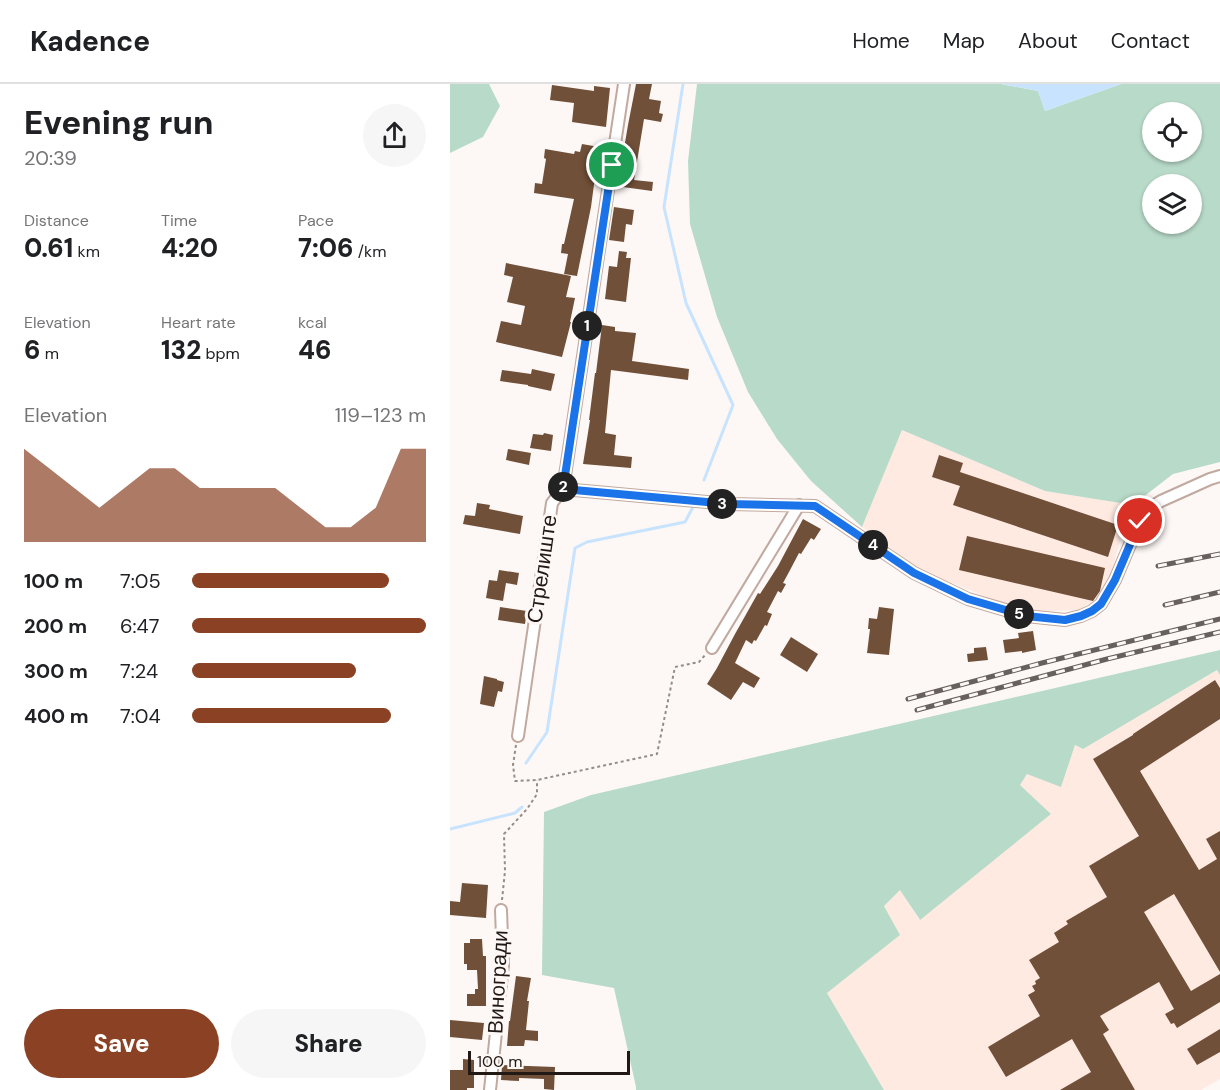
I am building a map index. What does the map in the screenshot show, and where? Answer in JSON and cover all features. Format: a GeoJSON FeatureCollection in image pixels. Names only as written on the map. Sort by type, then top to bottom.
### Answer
{"type":"FeatureCollection","features":[{"type":"Feature","properties":{"kind":"street","name":"Стрелиште"},"geometry":{"type":"LineString","coordinates":[[518,736],[552,502],[563,489],[624,84]]}},
{"type":"Feature","properties":{"kind":"street"},"geometry":{"type":"LineString","coordinates":[[563,489],[729,504],[815,506],[914,573],[968,599],[1026,616],[1065,620],[1081,616],[1101,604],[1115,580],[1140,521],[1148,509],[1202,482],[1220,476]]}},
{"type":"Feature","properties":{"kind":"street"},"geometry":{"type":"LineString","coordinates":[[711,648],[799,505]]}},
{"type":"Feature","properties":{"kind":"street","name":"Виногради"},"geometry":{"type":"LineString","coordinates":[[490,1090],[503,965],[501,910]]}},
{"type":"Feature","properties":{"kind":"path"},"geometry":{"type":"LineString","coordinates":[[518,736],[513,765],[515,781],[537,780],[657,754],[675,667],[699,662],[711,648]]}},
{"type":"Feature","properties":{"kind":"path"},"geometry":{"type":"LineString","coordinates":[[501,910],[505,871],[504,834],[527,809],[537,794],[537,780]]}},
{"type":"Feature","properties":{"kind":"shaded area"},"geometry":{"type":"Polygon","coordinates":[[[902,430],[1045,491],[1133,505],[1123,530],[1106,592],[1080,610],[1024,612],[922,571],[862,527],[902,430]]]}},
{"type":"Feature","properties":{"kind":"shaded area"},"geometry":{"type":"Polygon","coordinates":[[[1217,670],[1220,675],[1220,1079],[1201,1090],[884,1090],[827,993],[900,935],[884,906],[900,889],[919,920],[1051,814],[1020,785],[1027,774],[1075,745],[1083,749],[1217,670]]]}},
{"type":"Feature","properties":{"kind":"green space"},"geometry":{"type":"Polygon","coordinates":[[[450,84],[489,84],[500,106],[483,137],[450,153],[450,84]]]}},
{"type":"Feature","properties":{"kind":"green space"},"geometry":{"type":"Polygon","coordinates":[[[697,84],[1001,84],[1038,91],[1045,111],[1121,84],[1220,84],[1220,462],[1173,474],[1133,505],[1045,491],[902,430],[862,527],[811,481],[777,439],[748,392],[717,317],[690,224],[688,161],[697,84]]]}},
{"type":"Feature","properties":{"kind":"green space"},"geometry":{"type":"Polygon","coordinates":[[[1220,650],[1220,675],[1217,670],[1083,749],[1075,745],[1061,787],[1027,774],[1020,785],[1051,814],[920,920],[900,890],[884,906],[900,935],[827,993],[884,1090],[636,1090],[614,988],[542,975],[544,812],[591,795],[1220,650]]]}},
{"type":"Feature","properties":{"kind":"water"},"geometry":{"type":"Polygon","coordinates":[[[1001,84],[1121,84],[1045,111],[1038,91],[1001,84]]]}},
{"type":"Feature","properties":{"kind":"building"},"geometry":{"type":"Polygon","coordinates":[[[636,84],[652,84],[649,99],[661,101],[659,113],[663,114],[661,122],[644,119],[634,180],[653,182],[652,191],[623,187],[625,173],[620,172],[636,84]]]}},
{"type":"Feature","properties":{"kind":"building"},"geometry":{"type":"Polygon","coordinates":[[[552,85],[594,91],[594,86],[610,88],[606,127],[572,122],[574,103],[550,100],[552,85]]]}},
{"type":"Feature","properties":{"kind":"building"},"geometry":{"type":"Polygon","coordinates":[[[582,144],[599,147],[591,207],[577,276],[564,274],[568,254],[561,253],[574,199],[534,193],[535,183],[542,184],[546,159],[544,158],[545,149],[574,154],[575,151],[580,152],[582,144]]]}},
{"type":"Feature","properties":{"kind":"building"},"geometry":{"type":"Polygon","coordinates":[[[614,207],[634,210],[632,225],[626,224],[624,242],[609,240],[614,207]]]}},
{"type":"Feature","properties":{"kind":"building"},"geometry":{"type":"Polygon","coordinates":[[[619,251],[627,252],[626,258],[631,258],[626,302],[605,299],[609,266],[617,267],[619,251]]]}},
{"type":"Feature","properties":{"kind":"building"},"geometry":{"type":"Polygon","coordinates":[[[506,263],[571,276],[566,297],[575,298],[562,357],[496,342],[501,321],[521,325],[525,306],[507,302],[513,277],[504,275],[506,263]]]}},
{"type":"Feature","properties":{"kind":"building"},"geometry":{"type":"Polygon","coordinates":[[[602,325],[615,327],[615,331],[636,333],[632,361],[689,369],[688,380],[611,370],[605,433],[616,435],[614,455],[632,457],[631,468],[583,464],[602,325]]]}},
{"type":"Feature","properties":{"kind":"building"},"geometry":{"type":"Polygon","coordinates":[[[532,369],[555,374],[551,391],[500,381],[502,370],[531,374],[532,369]]]}},
{"type":"Feature","properties":{"kind":"building"},"geometry":{"type":"Polygon","coordinates":[[[544,433],[553,435],[551,451],[530,448],[533,434],[543,435],[544,433]]]}},
{"type":"Feature","properties":{"kind":"building"},"geometry":{"type":"Polygon","coordinates":[[[508,449],[531,453],[529,465],[506,460],[508,449]]]}},
{"type":"Feature","properties":{"kind":"building"},"geometry":{"type":"Polygon","coordinates":[[[939,455],[963,463],[960,472],[1118,525],[1108,557],[953,505],[960,486],[932,477],[939,455]]]}},
{"type":"Feature","properties":{"kind":"building"},"geometry":{"type":"Polygon","coordinates":[[[477,503],[490,505],[489,509],[523,516],[520,534],[463,524],[465,515],[475,516],[477,503]]]}},
{"type":"Feature","properties":{"kind":"building"},"geometry":{"type":"Polygon","coordinates":[[[803,519],[821,529],[814,540],[811,538],[801,554],[799,553],[783,583],[786,584],[781,593],[778,591],[767,612],[772,614],[767,626],[765,625],[752,644],[746,640],[735,663],[760,678],[754,688],[743,682],[731,700],[707,684],[758,593],[760,594],[778,566],[803,519]]]}},
{"type":"Feature","properties":{"kind":"building"},"geometry":{"type":"Polygon","coordinates":[[[967,536],[1105,568],[1100,591],[1093,601],[959,570],[967,536]]]}},
{"type":"Feature","properties":{"kind":"building"},"geometry":{"type":"Polygon","coordinates":[[[499,570],[519,573],[517,585],[506,583],[503,601],[486,598],[489,580],[497,581],[499,570]]]}},
{"type":"Feature","properties":{"kind":"building"},"geometry":{"type":"Polygon","coordinates":[[[500,607],[527,611],[525,624],[498,620],[500,607]]]}},
{"type":"Feature","properties":{"kind":"building"},"geometry":{"type":"Polygon","coordinates":[[[879,607],[894,609],[889,655],[867,653],[869,618],[877,619],[879,607]]]}},
{"type":"Feature","properties":{"kind":"building"},"geometry":{"type":"Polygon","coordinates":[[[1033,631],[1036,650],[1005,653],[1003,640],[1019,638],[1018,633],[1033,631]]]}},
{"type":"Feature","properties":{"kind":"building"},"geometry":{"type":"Polygon","coordinates":[[[791,637],[818,654],[807,672],[780,655],[791,637]]]}},
{"type":"Feature","properties":{"kind":"building"},"geometry":{"type":"Polygon","coordinates":[[[986,647],[988,660],[968,662],[967,654],[974,653],[974,648],[986,647]]]}},
{"type":"Feature","properties":{"kind":"building"},"geometry":{"type":"Polygon","coordinates":[[[484,676],[504,682],[502,692],[498,691],[494,707],[480,704],[484,676]]]}},
{"type":"Feature","properties":{"kind":"building"},"geometry":{"type":"Polygon","coordinates":[[[1215,680],[1220,688],[1220,719],[1140,771],[1199,870],[1217,859],[1206,839],[1220,831],[1220,972],[1174,894],[1144,912],[1191,991],[1220,974],[1220,1002],[1177,1028],[1174,1023],[1171,1024],[1165,1014],[1174,1009],[1159,982],[1100,1016],[1109,1030],[1103,1034],[1135,1090],[1060,1090],[1091,1072],[1072,1039],[1006,1077],[988,1047],[1040,1016],[1028,995],[1035,991],[1032,986],[1040,978],[1029,960],[1059,942],[1054,933],[1068,924],[1066,921],[1107,897],[1089,866],[1139,836],[1093,759],[1215,680]]]}},
{"type":"Feature","properties":{"kind":"building"},"geometry":{"type":"Polygon","coordinates":[[[462,883],[488,885],[486,918],[450,915],[450,901],[460,902],[462,883]]]}},
{"type":"Feature","properties":{"kind":"building"},"geometry":{"type":"Polygon","coordinates":[[[470,939],[482,939],[483,956],[486,956],[486,1006],[467,1006],[467,994],[475,994],[475,989],[478,989],[477,970],[467,970],[467,964],[464,964],[464,943],[470,943],[470,939]]]}},
{"type":"Feature","properties":{"kind":"building"},"geometry":{"type":"Polygon","coordinates":[[[516,976],[531,978],[526,1030],[538,1031],[538,1041],[525,1040],[524,1046],[507,1046],[509,1021],[516,976]]]}},
{"type":"Feature","properties":{"kind":"building"},"geometry":{"type":"Polygon","coordinates":[[[450,1020],[484,1023],[482,1040],[450,1037],[450,1020]]]}},
{"type":"Feature","properties":{"kind":"building"},"geometry":{"type":"Polygon","coordinates":[[[1220,1029],[1220,1052],[1197,1065],[1187,1049],[1220,1029]]]}},
{"type":"Feature","properties":{"kind":"building"},"geometry":{"type":"Polygon","coordinates":[[[463,1059],[474,1060],[474,1088],[450,1090],[450,1070],[463,1070],[463,1059]]]}},
{"type":"Feature","properties":{"kind":"building"},"geometry":{"type":"Polygon","coordinates":[[[502,1065],[555,1067],[554,1090],[544,1089],[544,1079],[501,1080],[502,1065]]]}},
{"type":"Feature","properties":{"kind":"waterway"},"geometry":{"type":"LineString","coordinates":[[683,84],[664,207],[686,303],[733,405],[704,480]]}},
{"type":"Feature","properties":{"kind":"waterway"},"geometry":{"type":"LineString","coordinates":[[526,763],[547,732],[575,548],[587,542],[685,522],[693,507]]}},
{"type":"Feature","properties":{"kind":"waterway"},"geometry":{"type":"LineString","coordinates":[[450,829],[515,813],[522,807]]}},
{"type":"Feature","properties":{"kind":"railway"},"geometry":{"type":"LineString","coordinates":[[1158,566],[1220,554]]}},
{"type":"Feature","properties":{"kind":"railway"},"geometry":{"type":"LineString","coordinates":[[1165,605],[1220,592]]}},
{"type":"Feature","properties":{"kind":"railway"},"geometry":{"type":"LineString","coordinates":[[908,699],[1220,619]]}},
{"type":"Feature","properties":{"kind":"railway"},"geometry":{"type":"LineString","coordinates":[[917,710],[1107,659],[1220,632]]}},
{"type":"Feature","properties":{"kind":"route"},"geometry":{"type":"LineString","coordinates":[[612,165],[563,489],[729,504],[815,506],[914,573],[968,599],[1026,616],[1065,620],[1081,616],[1101,604],[1115,580],[1140,521]]}}]}
